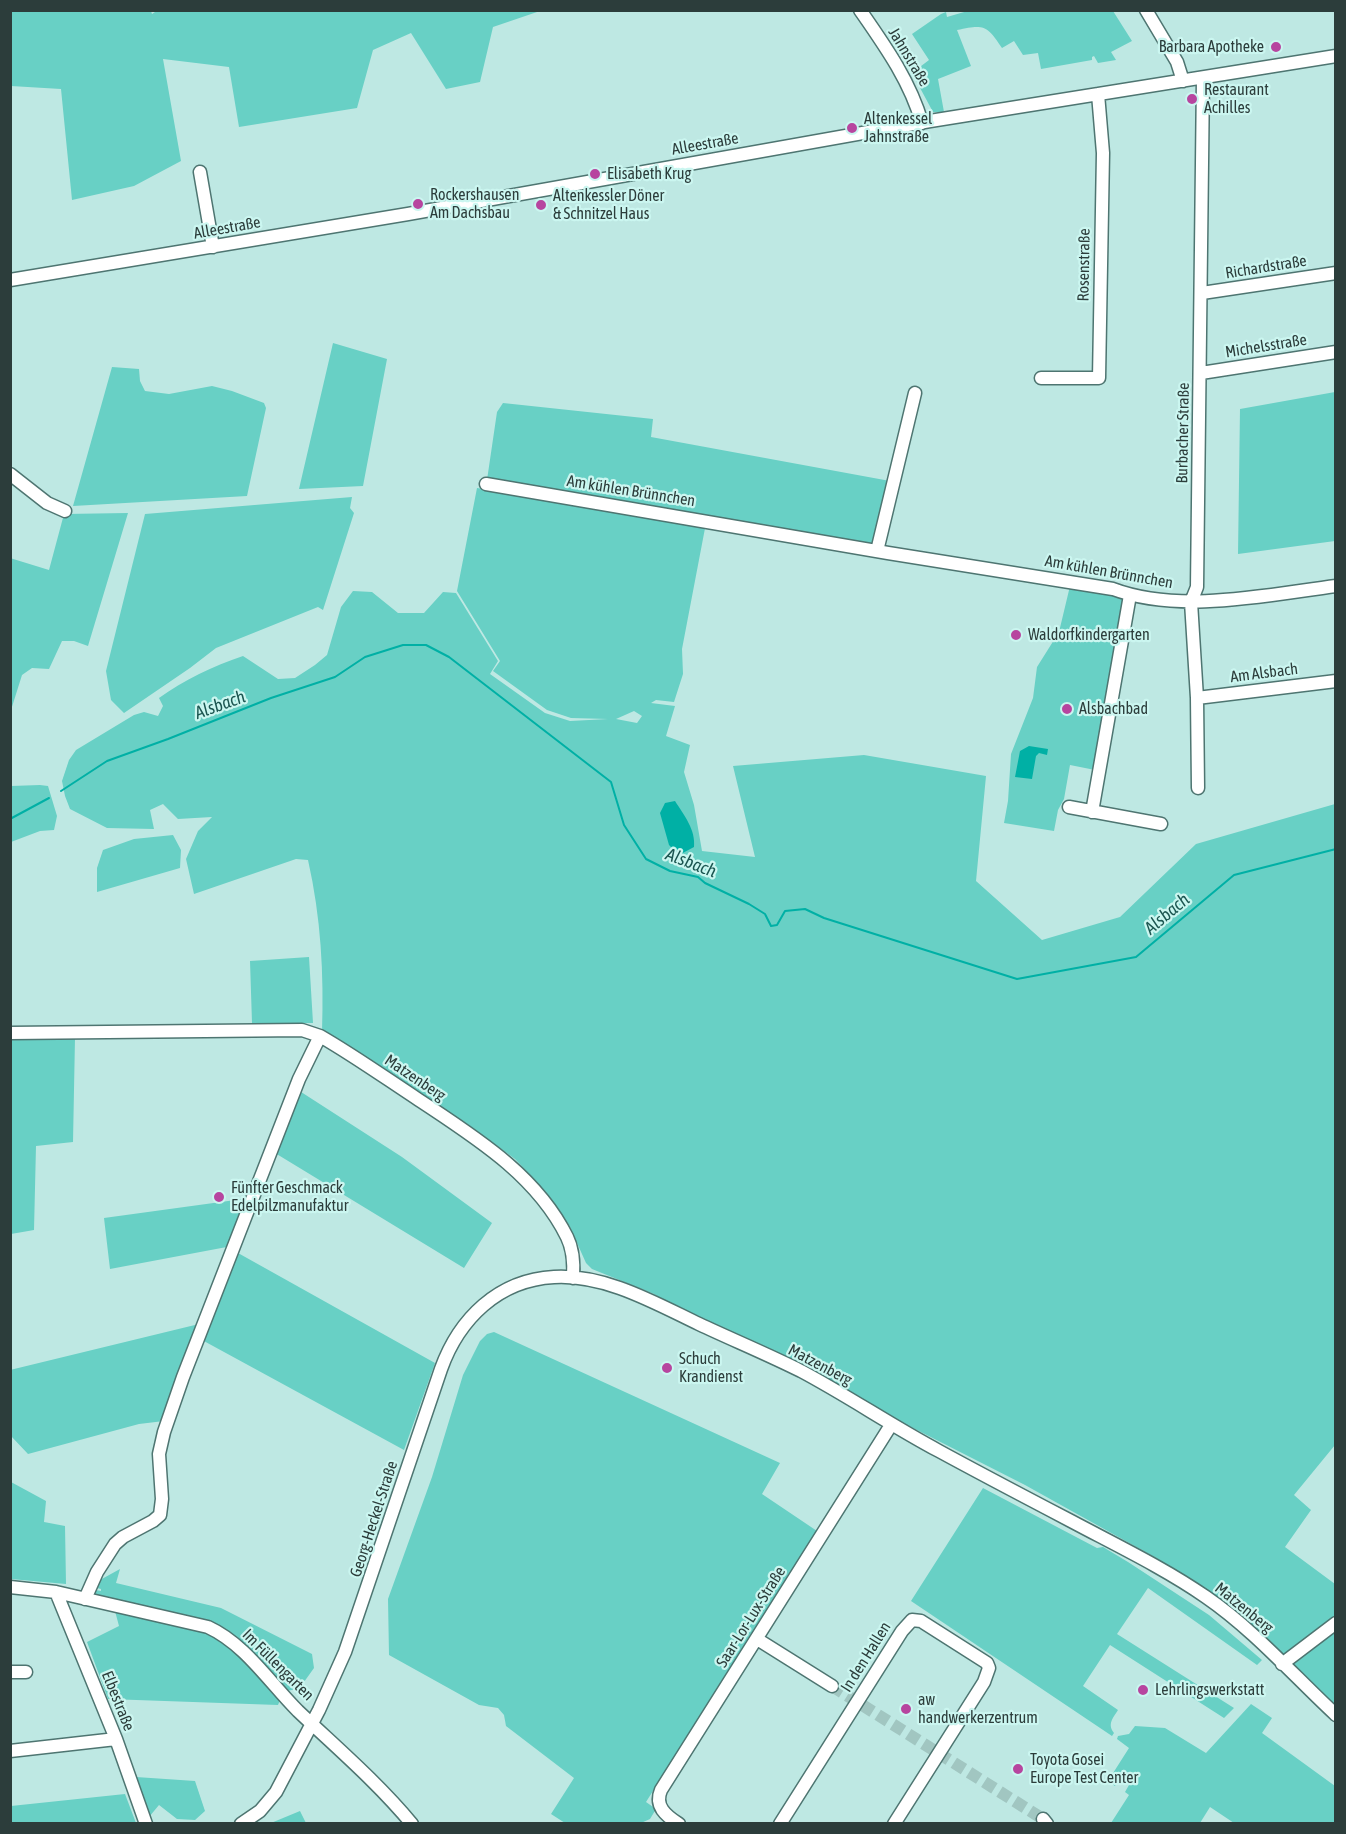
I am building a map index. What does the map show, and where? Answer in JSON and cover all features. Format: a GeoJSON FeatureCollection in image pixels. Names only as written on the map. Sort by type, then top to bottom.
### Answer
{"type":"FeatureCollection","features":[{"type":"Feature","properties":{"kind":"street","name":"Jahnstraße"},"geometry":{"type":"LineString","coordinates":[[860,10],[902,75],[915,99],[922,123]]}},
{"type":"Feature","properties":{"kind":"street"},"geometry":{"type":"LineString","coordinates":[[1146,10],[1177,62],[1182,81]]}},
{"type":"Feature","properties":{"kind":"street","name":"Alleestraße"},"geometry":{"type":"LineString","coordinates":[[10,280],[213,247],[922,123],[1335,56]]}},
{"type":"Feature","properties":{"kind":"street","name":"Burbacher Straße"},"geometry":{"type":"LineString","coordinates":[[1198,788],[1197,698],[1191,602],[1197,587],[1203,78]]}},
{"type":"Feature","properties":{"kind":"street","name":"Rosenstraße"},"geometry":{"type":"LineString","coordinates":[[1041,378],[1099,378],[1103,153],[1098,94]]}},
{"type":"Feature","properties":{"kind":"street"},"geometry":{"type":"LineString","coordinates":[[200,172],[213,247]]}},
{"type":"Feature","properties":{"kind":"street","name":"Richardstraße"},"geometry":{"type":"LineString","coordinates":[[1202,293],[1335,273]]}},
{"type":"Feature","properties":{"kind":"street","name":"Michelsstraße"},"geometry":{"type":"LineString","coordinates":[[1201,373],[1335,352]]}},
{"type":"Feature","properties":{"kind":"street"},"geometry":{"type":"LineString","coordinates":[[877,551],[915,393]]}},
{"type":"Feature","properties":{"kind":"street"},"geometry":{"type":"LineString","coordinates":[[10,474],[47,504],[65,511]]}},
{"type":"Feature","properties":{"kind":"street","name":"Am kühlen Brünnchen"},"geometry":{"type":"LineString","coordinates":[[486,484],[1113,589],[1130,595],[1211,602],[1335,586]]}},
{"type":"Feature","properties":{"kind":"street"},"geometry":{"type":"LineString","coordinates":[[1092,812],[1130,595]]}},
{"type":"Feature","properties":{"kind":"street","name":"Am Alsbach"},"geometry":{"type":"LineString","coordinates":[[1197,698],[1335,681]]}},
{"type":"Feature","properties":{"kind":"street"},"geometry":{"type":"LineString","coordinates":[[1069,807],[1161,824]]}},
{"type":"Feature","properties":{"kind":"street","name":"Matzenberg"},"geometry":{"type":"LineString","coordinates":[[10,1033],[302,1030],[320,1036],[495,1152],[546,1204],[568,1238],[572,1253],[573,1278],[608,1285],[663,1307],[800,1371],[891,1425],[1117,1545],[1203,1595],[1246,1628],[1335,1715]]}},
{"type":"Feature","properties":{"kind":"street"},"geometry":{"type":"LineString","coordinates":[[85,1599],[97,1572],[115,1544],[160,1515],[162,1499],[159,1454],[175,1398],[299,1079],[320,1036]]}},
{"type":"Feature","properties":{"kind":"street","name":"Georg-Heckel-Straße"},"geometry":{"type":"LineString","coordinates":[[241,1824],[260,1810],[276,1792],[313,1723],[345,1652],[452,1340],[474,1314],[504,1292],[533,1280],[553,1277],[573,1278]]}},
{"type":"Feature","properties":{"kind":"street","name":"Saar-Lor-Lux-Straße"},"geometry":{"type":"LineString","coordinates":[[679,1824],[664,1812],[659,1802],[659,1795],[891,1425]]}},
{"type":"Feature","properties":{"kind":"street","name":"Im Füllengarten"},"geometry":{"type":"LineString","coordinates":[[10,1587],[56,1592],[208,1627],[222,1634],[235,1644],[299,1712],[379,1787],[412,1824]]}},
{"type":"Feature","properties":{"kind":"street","name":"Elbestraße"},"geometry":{"type":"LineString","coordinates":[[56,1592],[116,1739],[146,1824]]}},
{"type":"Feature","properties":{"kind":"street","name":"In den Hallen"},"geometry":{"type":"LineString","coordinates":[[780,1824],[902,1631],[912,1620],[921,1621],[987,1663],[989,1668],[984,1682],[894,1824]]}},
{"type":"Feature","properties":{"kind":"street"},"geometry":{"type":"LineString","coordinates":[[1282,1664],[1335,1623]]}},
{"type":"Feature","properties":{"kind":"street","name":"In den Hallen"},"geometry":{"type":"LineString","coordinates":[[757,1639],[832,1686]]}},
{"type":"Feature","properties":{"kind":"street"},"geometry":{"type":"LineString","coordinates":[[10,1672],[26,1672]]}},
{"type":"Feature","properties":{"kind":"street"},"geometry":{"type":"LineString","coordinates":[[10,1751],[116,1739]]}},
{"type":"Feature","properties":{"kind":"shaded area"},"geometry":{"type":"Polygon","coordinates":[[[158,10],[540,11],[493,27],[480,82],[446,89],[411,33],[373,50],[357,108],[239,127],[229,67],[163,59],[181,161],[134,186],[72,200],[61,89],[11,86],[11,11],[151,11],[152,14],[158,10]]]}},
{"type":"Feature","properties":{"kind":"shaded area"},"geometry":{"type":"Polygon","coordinates":[[[971,10],[1113,11],[1132,41],[1111,52],[1116,60],[1098,63],[1094,56],[1092,60],[1041,69],[1038,53],[1023,55],[1014,41],[1002,48],[984,28],[973,27],[957,30],[971,66],[938,79],[944,112],[933,112],[912,73],[929,60],[912,34],[941,14],[946,12],[947,17],[971,10]]]}},
{"type":"Feature","properties":{"kind":"shaded area"},"geometry":{"type":"Polygon","coordinates":[[[333,343],[387,359],[363,486],[299,489],[333,343]]]}},
{"type":"Feature","properties":{"kind":"shaded area"},"geometry":{"type":"Polygon","coordinates":[[[112,367],[139,369],[140,381],[145,391],[169,394],[212,386],[264,403],[266,408],[247,496],[73,506],[112,367]]]}},
{"type":"Feature","properties":{"kind":"shaded area"},"geometry":{"type":"Polygon","coordinates":[[[1335,392],[1335,541],[1238,554],[1240,409],[1335,392]]]}},
{"type":"Feature","properties":{"kind":"shaded area"},"geometry":{"type":"Polygon","coordinates":[[[503,403],[653,419],[651,437],[890,481],[874,544],[487,480],[497,412],[503,403]]]}},
{"type":"Feature","properties":{"kind":"shaded area"},"geometry":{"type":"Polygon","coordinates":[[[477,488],[706,523],[682,649],[683,674],[674,702],[656,700],[651,703],[675,706],[666,736],[690,745],[684,772],[694,805],[702,851],[755,857],[733,766],[864,755],[986,776],[976,881],[1042,940],[1120,917],[1196,844],[1335,804],[1335,1445],[1294,1495],[1311,1510],[1285,1547],[1335,1584],[1335,1707],[1281,1652],[1224,1602],[1158,1559],[1025,1485],[909,1426],[798,1365],[677,1308],[654,1294],[592,1269],[586,1263],[569,1225],[546,1192],[515,1159],[387,1071],[322,1032],[321,946],[308,860],[296,859],[194,894],[186,859],[198,831],[212,817],[178,819],[163,804],[150,810],[154,829],[107,828],[70,809],[62,781],[69,760],[76,750],[134,715],[144,712],[158,716],[163,706],[159,698],[199,674],[243,656],[278,679],[295,678],[327,655],[341,607],[353,591],[372,592],[398,613],[424,613],[443,592],[456,593],[498,661],[490,674],[545,713],[570,721],[608,719],[571,718],[547,710],[493,671],[500,661],[457,591],[477,488]],[[634,711],[616,719],[637,723],[642,716],[634,711]]]}},
{"type":"Feature","properties":{"kind":"shaded area"},"geometry":{"type":"Polygon","coordinates":[[[352,497],[350,508],[354,513],[323,610],[318,607],[216,648],[124,713],[111,700],[106,671],[145,514],[352,497]]]}},
{"type":"Feature","properties":{"kind":"shaded area"},"geometry":{"type":"Polygon","coordinates":[[[128,513],[88,646],[74,641],[62,641],[49,669],[32,668],[22,675],[11,710],[10,558],[49,570],[64,514],[128,513]]]}},
{"type":"Feature","properties":{"kind":"shaded area","name":"Alsbachbad"},"geometry":{"type":"Polygon","coordinates":[[[1070,586],[1120,596],[1124,604],[1095,770],[1070,765],[1064,799],[1058,810],[1054,831],[1004,823],[1011,754],[1033,698],[1037,667],[1059,632],[1070,586]]]}},
{"type":"Feature","properties":{"kind":"shaded area"},"geometry":{"type":"Polygon","coordinates":[[[1029,746],[1048,749],[1047,755],[1039,753],[1036,756],[1032,779],[1015,777],[1020,751],[1029,746]]]}},
{"type":"Feature","properties":{"kind":"shaded area"},"geometry":{"type":"Polygon","coordinates":[[[11,786],[48,786],[57,816],[54,830],[40,831],[11,842],[11,786]]]}},
{"type":"Feature","properties":{"kind":"shaded area"},"geometry":{"type":"Polygon","coordinates":[[[675,801],[689,823],[694,841],[694,847],[679,855],[669,845],[660,813],[665,803],[675,801]]]}},
{"type":"Feature","properties":{"kind":"shaded area"},"geometry":{"type":"Polygon","coordinates":[[[173,835],[181,850],[180,868],[97,892],[97,868],[103,850],[134,839],[173,835]]]}},
{"type":"Feature","properties":{"kind":"shaded area"},"geometry":{"type":"Polygon","coordinates":[[[309,957],[313,1023],[252,1023],[250,961],[309,957]]]}},
{"type":"Feature","properties":{"kind":"shaded area"},"geometry":{"type":"Polygon","coordinates":[[[75,1038],[73,1142],[36,1146],[34,1230],[11,1234],[11,1039],[75,1038]]]}},
{"type":"Feature","properties":{"kind":"shaded area"},"geometry":{"type":"Polygon","coordinates":[[[298,1090],[402,1157],[492,1223],[464,1268],[275,1153],[298,1090]]]}},
{"type":"Feature","properties":{"kind":"shaded area"},"geometry":{"type":"Polygon","coordinates":[[[250,1198],[232,1246],[110,1269],[104,1218],[250,1198]]]}},
{"type":"Feature","properties":{"kind":"shaded area"},"geometry":{"type":"Polygon","coordinates":[[[238,1253],[435,1363],[404,1450],[202,1340],[238,1253]]]}},
{"type":"Feature","properties":{"kind":"shaded area"},"geometry":{"type":"Polygon","coordinates":[[[199,1324],[164,1421],[139,1424],[28,1454],[11,1436],[10,1370],[199,1324]]]}},
{"type":"Feature","properties":{"kind":"shaded area"},"geometry":{"type":"Polygon","coordinates":[[[494,1332],[780,1463],[762,1494],[817,1531],[646,1802],[656,1809],[650,1819],[641,1823],[565,1823],[551,1814],[574,1778],[506,1726],[504,1715],[498,1708],[479,1705],[389,1655],[388,1599],[432,1477],[463,1375],[480,1341],[487,1334],[494,1332]]]}},
{"type":"Feature","properties":{"kind":"shaded area"},"geometry":{"type":"Polygon","coordinates":[[[11,1482],[46,1501],[44,1522],[65,1526],[66,1584],[11,1579],[11,1482]]]}},
{"type":"Feature","properties":{"kind":"shaded area"},"geometry":{"type":"Polygon","coordinates":[[[983,1488],[1097,1548],[1103,1547],[1128,1562],[1209,1615],[1262,1660],[1257,1665],[1148,1588],[1117,1634],[1234,1708],[1224,1718],[1110,1645],[1083,1686],[1118,1710],[1112,1721],[1111,1727],[1114,1733],[1112,1736],[911,1601],[983,1488]]]}},
{"type":"Feature","properties":{"kind":"shaded area"},"geometry":{"type":"Polygon","coordinates":[[[120,1569],[116,1583],[221,1608],[312,1654],[314,1668],[299,1689],[285,1691],[226,1630],[210,1623],[93,1597],[96,1590],[101,1591],[97,1588],[100,1580],[120,1569]]]}},
{"type":"Feature","properties":{"kind":"shaded area"},"geometry":{"type":"Polygon","coordinates":[[[115,1611],[208,1633],[232,1648],[280,1700],[278,1705],[108,1699],[87,1642],[119,1626],[115,1611]]]}},
{"type":"Feature","properties":{"kind":"shaded area"},"geometry":{"type":"Polygon","coordinates":[[[1251,1704],[1272,1718],[1262,1733],[1335,1786],[1335,1823],[1234,1823],[1210,1807],[1200,1823],[1111,1823],[1129,1795],[1125,1792],[1129,1785],[1119,1779],[1115,1786],[1108,1781],[1129,1748],[1117,1739],[1118,1736],[1129,1734],[1135,1726],[1165,1728],[1206,1753],[1251,1704]]]}},
{"type":"Feature","properties":{"kind":"shaded area"},"geometry":{"type":"Polygon","coordinates":[[[136,1777],[195,1781],[205,1811],[195,1820],[177,1819],[159,1805],[149,1817],[136,1777]]]}},
{"type":"Feature","properties":{"kind":"shaded area"},"geometry":{"type":"Polygon","coordinates":[[[125,1794],[136,1823],[11,1823],[11,1806],[125,1794]]]}},
{"type":"Feature","properties":{"kind":"shaded area"},"geometry":{"type":"Polygon","coordinates":[[[300,1811],[306,1823],[271,1823],[300,1811]]]}},
{"type":"Feature","properties":{"kind":"waterway","name":"Alsbach"},"geometry":{"type":"LineString","coordinates":[[61,791],[107,761],[271,698],[335,677],[365,657],[403,645],[426,645],[449,657],[611,782],[624,825],[646,859],[670,871],[698,877],[705,883],[749,904],[765,914],[771,926],[777,925],[785,911],[805,909],[824,918],[1017,979],[1136,957],[1234,875],[1336,849]]}},
{"type":"Feature","properties":{"kind":"waterway","name":"Alsbach"},"geometry":{"type":"LineString","coordinates":[[10,819],[49,798]]}},
{"type":"Feature","properties":{"kind":"tunnel"},"geometry":{"type":"LineString","coordinates":[[832,1686],[1043,1819]]}},
{"type":"Feature","properties":{"kind":"place","name":"Barbara Apotheke"},"geometry":{"type":"Point","coordinates":[1276,47]}},
{"type":"Feature","properties":{"kind":"place","name":"Restaurant Achilles"},"geometry":{"type":"Point","coordinates":[1192,99]}},
{"type":"Feature","properties":{"kind":"place","name":"Altenkessel Jahnstraße"},"geometry":{"type":"Point","coordinates":[852,128]}},
{"type":"Feature","properties":{"kind":"place","name":"Elisabeth Krug"},"geometry":{"type":"Point","coordinates":[595,174]}},
{"type":"Feature","properties":{"kind":"place","name":"Rockershausen Am Dachsbau"},"geometry":{"type":"Point","coordinates":[418,204]}},
{"type":"Feature","properties":{"kind":"place","name":"Altenkessler Döner & Schnitzel Haus"},"geometry":{"type":"Point","coordinates":[541,205]}},
{"type":"Feature","properties":{"kind":"place","name":"Waldorfkindergarten"},"geometry":{"type":"Point","coordinates":[1016,635]}},
{"type":"Feature","properties":{"kind":"place","name":"Alsbachbad"},"geometry":{"type":"Point","coordinates":[1067,709]}},
{"type":"Feature","properties":{"kind":"place","name":"Fünfter Geschmack Edelpilzmanufaktur"},"geometry":{"type":"Point","coordinates":[219,1197]}},
{"type":"Feature","properties":{"kind":"place","name":"Schuch Krandienst"},"geometry":{"type":"Point","coordinates":[667,1368]}},
{"type":"Feature","properties":{"kind":"place","name":"Lehrlingswerkstatt"},"geometry":{"type":"Point","coordinates":[1143,1690]}},
{"type":"Feature","properties":{"kind":"place","name":"aw handwerkerzentrum"},"geometry":{"type":"Point","coordinates":[906,1709]}},
{"type":"Feature","properties":{"kind":"place","name":"Toyota Gosei Europe Test Center"},"geometry":{"type":"Point","coordinates":[1018,1769]}}]}
